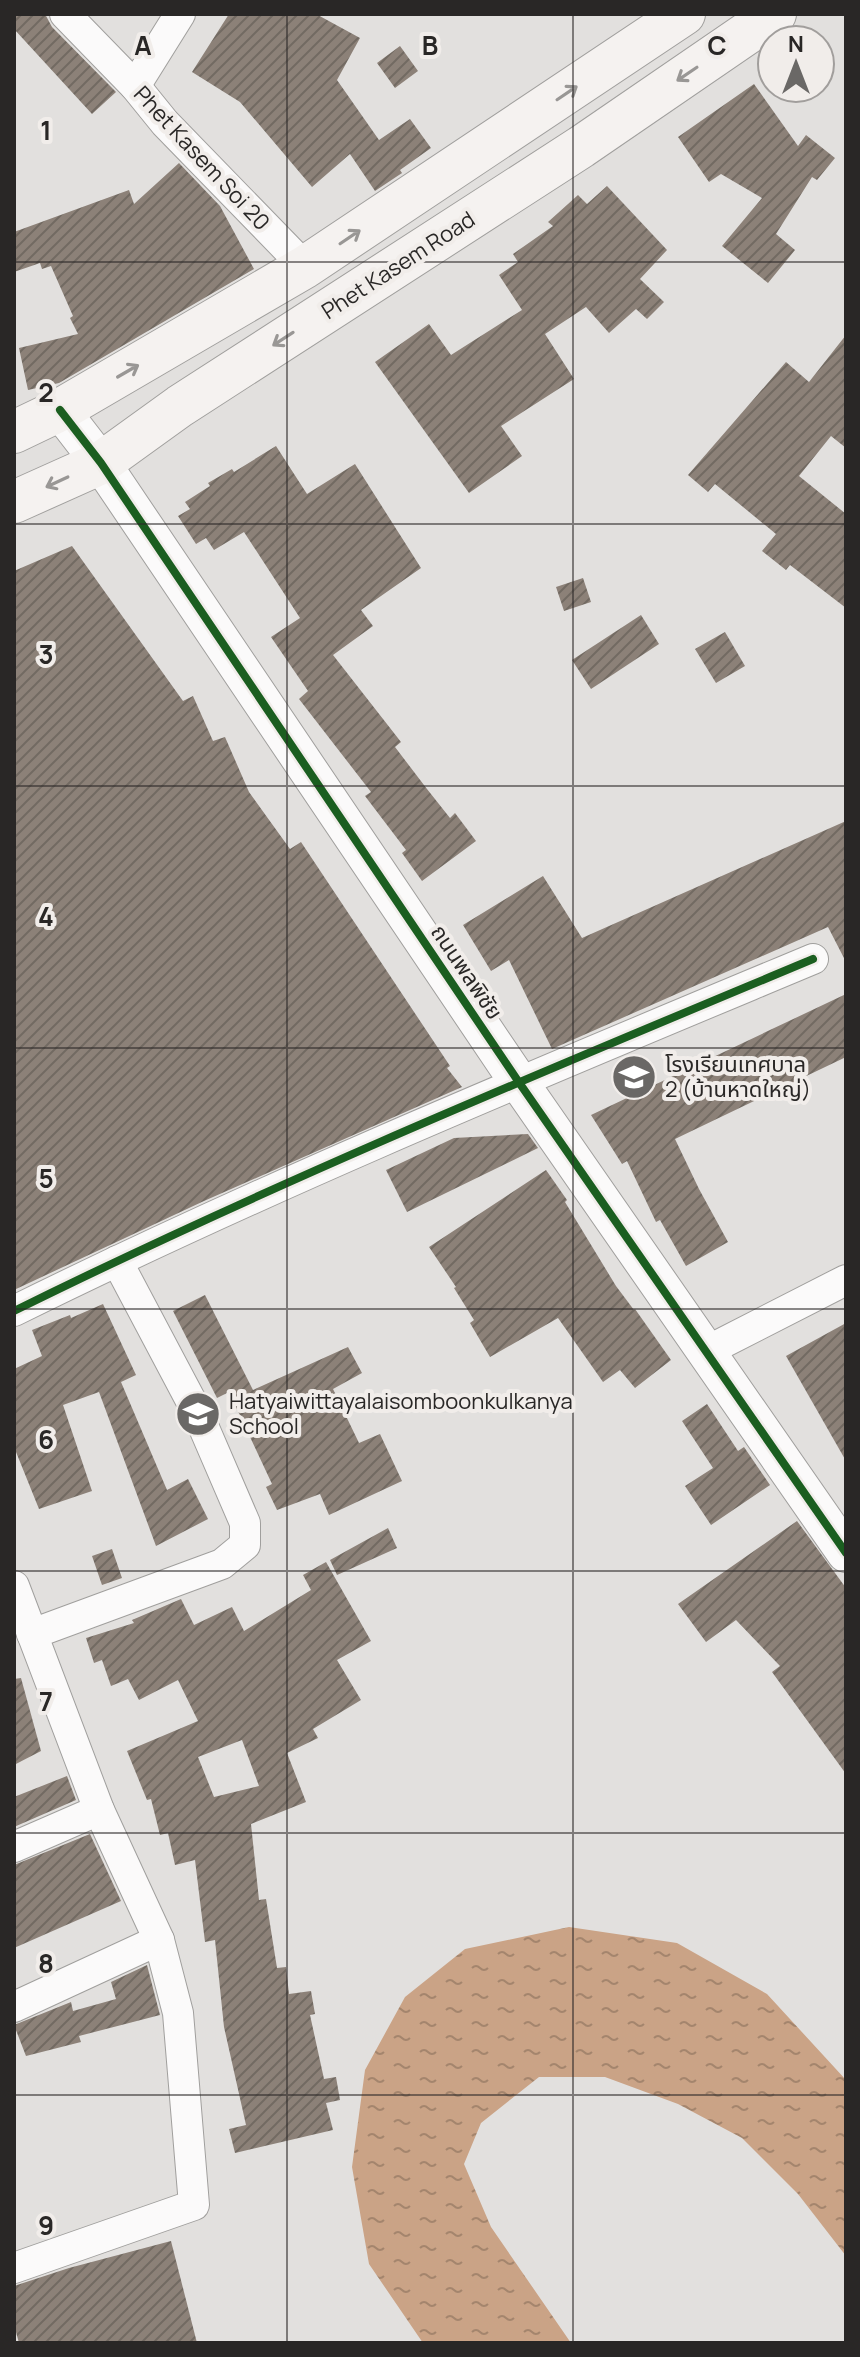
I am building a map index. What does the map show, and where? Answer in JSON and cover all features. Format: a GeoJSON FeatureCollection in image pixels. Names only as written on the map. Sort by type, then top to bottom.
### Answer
{"type":"FeatureCollection","features":[{"type":"Feature","properties":{"kind":"main road"},"geometry":{"type":"LineString","coordinates":[[14,432],[60,410],[305,267],[684,14]]}},
{"type":"Feature","properties":{"kind":"main road","name":"Phet Kasem Road"},"geometry":{"type":"LineString","coordinates":[[14,502],[101,463],[180,406],[581,147],[775,14]]}},
{"type":"Feature","properties":{"kind":"street","name":"Phet Kasem Soi 20"},"geometry":{"type":"LineString","coordinates":[[65,14],[135,86],[165,123],[305,267]]}},
{"type":"Feature","properties":{"kind":"street"},"geometry":{"type":"LineString","coordinates":[[135,86],[180,14]]}},
{"type":"Feature","properties":{"kind":"street","name":"ถนนพลพิชัย"},"geometry":{"type":"LineString","coordinates":[[60,410],[101,463],[518,1081],[846,1553]]}},
{"type":"Feature","properties":{"kind":"street"},"geometry":{"type":"LineString","coordinates":[[14,1311],[117,1261],[518,1081],[813,959]]}},
{"type":"Feature","properties":{"kind":"street"},"geometry":{"type":"LineString","coordinates":[[32,1634],[222,1564],[245,1545],[245,1523],[198,1414],[117,1261]]}},
{"type":"Feature","properties":{"kind":"street"},"geometry":{"type":"LineString","coordinates":[[707,1351],[846,1280]]}},
{"type":"Feature","properties":{"kind":"street"},"geometry":{"type":"LineString","coordinates":[[14,1586],[99,1810],[159,1940],[178,2013],[194,2205],[14,2268]]}},
{"type":"Feature","properties":{"kind":"street"},"geometry":{"type":"LineString","coordinates":[[14,1847],[99,1810]]}},
{"type":"Feature","properties":{"kind":"street"},"geometry":{"type":"LineString","coordinates":[[14,2007],[159,1940]]}},
{"type":"Feature","properties":{"kind":"water"},"geometry":{"type":"Polygon","coordinates":[[[569,1927],[677,1943],[767,1994],[846,2080],[846,2256],[798,2194],[742,2138],[678,2104],[605,2077],[539,2077],[481,2123],[464,2164],[491,2227],[571,2343],[423,2343],[369,2264],[352,2167],[365,2070],[405,1997],[465,1949],[569,1927]]]}},
{"type":"Feature","properties":{"kind":"building"},"geometry":{"type":"Polygon","coordinates":[[[14,14],[45,14],[52,27],[116,92],[92,114],[14,29],[14,14]]]}},
{"type":"Feature","properties":{"kind":"building"},"geometry":{"type":"Polygon","coordinates":[[[229,14],[316,14],[360,38],[337,80],[379,140],[410,119],[431,148],[375,191],[350,154],[312,187],[240,102],[192,72],[229,14]]]}},
{"type":"Feature","properties":{"kind":"building"},"geometry":{"type":"Polygon","coordinates":[[[400,46],[418,71],[395,88],[377,63],[400,46]]]}},
{"type":"Feature","properties":{"kind":"building"},"geometry":{"type":"Polygon","coordinates":[[[754,84],[756,104],[768,104],[798,146],[806,135],[835,158],[817,180],[812,177],[776,234],[795,250],[768,283],[722,246],[762,198],[721,174],[709,182],[678,137],[754,84]]]}},
{"type":"Feature","properties":{"kind":"building"},"geometry":{"type":"Polygon","coordinates":[[[179,163],[220,206],[254,269],[59,383],[28,390],[19,348],[78,334],[51,266],[42,269],[40,263],[14,272],[14,232],[129,190],[134,204],[179,163]]]}},
{"type":"Feature","properties":{"kind":"building"},"geometry":{"type":"Polygon","coordinates":[[[607,186],[667,250],[640,279],[664,302],[647,319],[636,309],[609,333],[586,307],[545,334],[574,379],[501,426],[522,456],[469,493],[375,362],[429,324],[451,355],[522,310],[499,275],[518,262],[513,254],[553,226],[548,222],[578,195],[587,204],[607,186]]]}},
{"type":"Feature","properties":{"kind":"building"},"geometry":{"type":"Polygon","coordinates":[[[846,335],[846,448],[831,436],[799,476],[846,514],[846,608],[790,565],[786,570],[762,551],[776,534],[715,484],[708,492],[688,475],[786,362],[809,382],[846,335]]]}},
{"type":"Feature","properties":{"kind":"building"},"geometry":{"type":"Polygon","coordinates":[[[276,446],[307,494],[355,464],[421,568],[361,610],[373,626],[333,655],[401,742],[395,747],[427,789],[450,818],[455,813],[476,841],[422,881],[402,853],[406,850],[365,796],[371,792],[299,699],[308,691],[271,637],[300,618],[244,532],[214,550],[206,538],[196,544],[178,516],[190,509],[185,502],[210,486],[208,483],[232,469],[234,472],[276,446]]]}},
{"type":"Feature","properties":{"kind":"building"},"geometry":{"type":"Polygon","coordinates":[[[72,546],[183,701],[193,696],[213,741],[225,737],[249,792],[290,849],[301,842],[462,1087],[204,1201],[14,1290],[14,571],[72,546]]]}},
{"type":"Feature","properties":{"kind":"building"},"geometry":{"type":"Polygon","coordinates":[[[583,578],[591,602],[564,611],[556,587],[583,578]]]}},
{"type":"Feature","properties":{"kind":"building"},"geometry":{"type":"Polygon","coordinates":[[[641,615],[659,644],[591,689],[572,660],[641,615]]]}},
{"type":"Feature","properties":{"kind":"building"},"geometry":{"type":"Polygon","coordinates":[[[725,632],[745,666],[716,683],[695,649],[725,632]]]}},
{"type":"Feature","properties":{"kind":"building"},"geometry":{"type":"Polygon","coordinates":[[[846,821],[846,962],[828,927],[552,1049],[509,960],[491,971],[463,925],[543,876],[582,938],[846,821]]]}},
{"type":"Feature","properties":{"kind":"building"},"geometry":{"type":"Polygon","coordinates":[[[846,994],[846,1057],[675,1139],[728,1242],[686,1266],[660,1220],[656,1222],[627,1161],[622,1164],[591,1115],[846,994]]]}},
{"type":"Feature","properties":{"kind":"building"},"geometry":{"type":"Polygon","coordinates":[[[528,1134],[538,1148],[407,1212],[386,1170],[454,1138],[528,1134]]]}},
{"type":"Feature","properties":{"kind":"building"},"geometry":{"type":"Polygon","coordinates":[[[546,1170],[567,1200],[565,1202],[616,1286],[671,1360],[635,1388],[620,1370],[603,1382],[558,1318],[490,1357],[470,1323],[474,1320],[456,1287],[429,1247],[546,1170]]]}},
{"type":"Feature","properties":{"kind":"building"},"geometry":{"type":"Polygon","coordinates":[[[205,1295],[253,1390],[348,1347],[362,1373],[333,1389],[359,1443],[380,1434],[402,1481],[329,1515],[320,1494],[277,1510],[266,1487],[272,1484],[229,1392],[217,1398],[173,1311],[205,1295]]]}},
{"type":"Feature","properties":{"kind":"building"},"geometry":{"type":"Polygon","coordinates":[[[103,1304],[136,1375],[121,1382],[167,1490],[188,1479],[208,1519],[156,1546],[99,1392],[63,1405],[92,1491],[39,1509],[14,1447],[14,1369],[42,1356],[32,1330],[103,1304]]]}},
{"type":"Feature","properties":{"kind":"building"},"geometry":{"type":"Polygon","coordinates":[[[846,1323],[846,1461],[786,1356],[846,1323]]]}},
{"type":"Feature","properties":{"kind":"building"},"geometry":{"type":"Polygon","coordinates":[[[707,1404],[738,1451],[744,1447],[770,1485],[711,1525],[685,1486],[713,1468],[682,1421],[707,1404]]]}},
{"type":"Feature","properties":{"kind":"building"},"geometry":{"type":"Polygon","coordinates":[[[797,1521],[846,1588],[846,1774],[772,1672],[780,1666],[736,1620],[706,1642],[678,1604],[797,1521]]]}},
{"type":"Feature","properties":{"kind":"building"},"geometry":{"type":"Polygon","coordinates":[[[388,1528],[397,1548],[337,1575],[330,1560],[388,1528]]]}},
{"type":"Feature","properties":{"kind":"building"},"geometry":{"type":"Polygon","coordinates":[[[112,1549],[122,1578],[102,1585],[92,1556],[112,1549]]]}},
{"type":"Feature","properties":{"kind":"building"},"geometry":{"type":"Polygon","coordinates":[[[326,1562],[371,1641],[337,1660],[361,1700],[313,1729],[318,1738],[287,1753],[306,1802],[251,1824],[259,1900],[266,1899],[277,1968],[286,1967],[289,1994],[311,1991],[315,2014],[310,2015],[324,2079],[336,2077],[340,2100],[326,2103],[333,2130],[235,2153],[229,2129],[246,2125],[224,2027],[215,1940],[205,1942],[195,1860],[175,1865],[168,1833],[160,1835],[151,1799],[147,1800],[127,1751],[198,1721],[178,1680],[139,1700],[128,1679],[111,1686],[102,1660],[94,1663],[86,1638],[134,1623],[132,1620],[181,1599],[194,1625],[232,1607],[244,1631],[311,1590],[303,1575],[326,1562]],[[242,1740],[198,1757],[214,1797],[259,1786],[242,1740]]]}},
{"type":"Feature","properties":{"kind":"building"},"geometry":{"type":"Polygon","coordinates":[[[21,1678],[41,1751],[14,1765],[14,1679],[21,1678]]]}},
{"type":"Feature","properties":{"kind":"building"},"geometry":{"type":"Polygon","coordinates":[[[67,1776],[76,1800],[14,1827],[14,1797],[67,1776]]]}},
{"type":"Feature","properties":{"kind":"building"},"geometry":{"type":"Polygon","coordinates":[[[90,1834],[121,1901],[14,1948],[14,1865],[90,1834]]]}},
{"type":"Feature","properties":{"kind":"building"},"geometry":{"type":"Polygon","coordinates":[[[147,1965],[160,2015],[79,2036],[81,2042],[26,2056],[14,2025],[71,2002],[73,2011],[116,1999],[111,1982],[147,1965]]]}},
{"type":"Feature","properties":{"kind":"building"},"geometry":{"type":"Polygon","coordinates":[[[171,2241],[197,2343],[19,2343],[14,2325],[14,2286],[171,2241]]]}},
{"type":"Feature","properties":{"kind":"cycle path"},"geometry":{"type":"LineString","coordinates":[[60,410],[101,463],[518,1081],[846,1553]]}},
{"type":"Feature","properties":{"kind":"cycle path"},"geometry":{"type":"LineString","coordinates":[[14,1311],[311,1172],[813,959]]}},
{"type":"Feature","properties":{"kind":"place","name":"โรงเรียนเทศบาล 2 (บ้านหาดใหญ่)"},"geometry":{"type":"Point","coordinates":[634,1077]}},
{"type":"Feature","properties":{"kind":"place","name":"Hatyaiwittayalaisomboonkulkanya School"},"geometry":{"type":"Point","coordinates":[198,1414]}}]}
